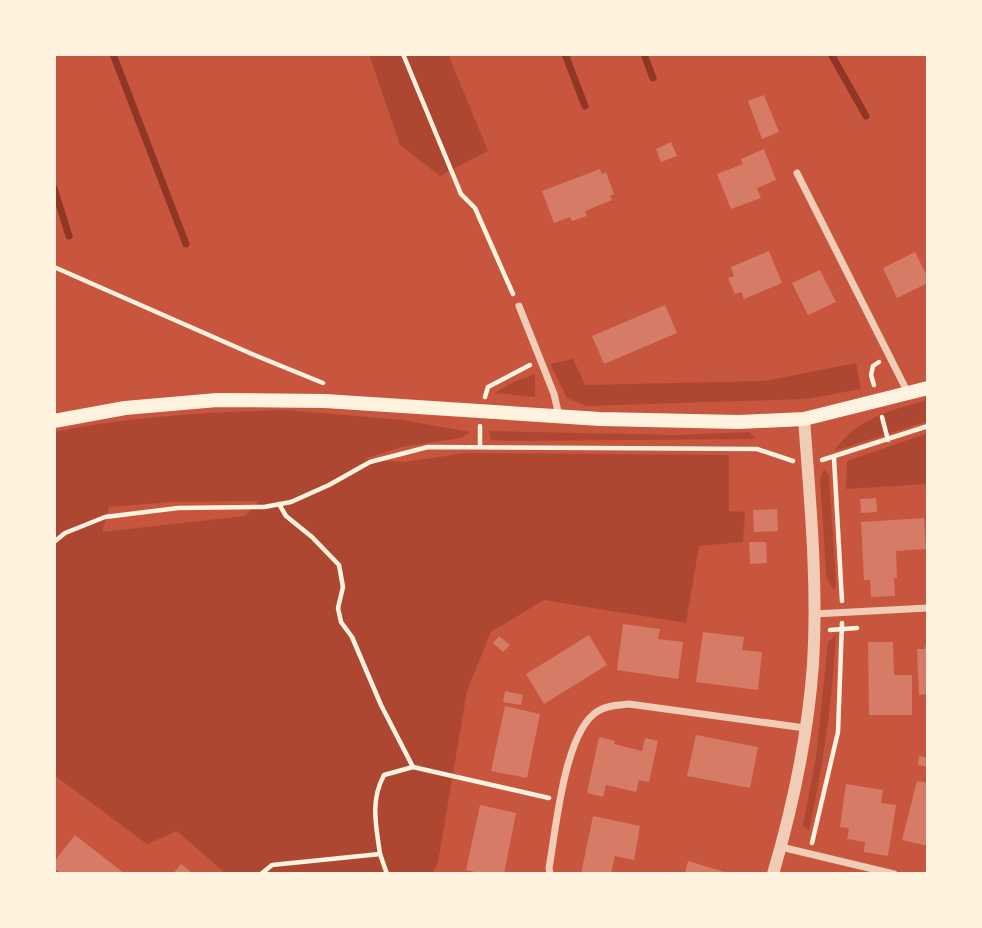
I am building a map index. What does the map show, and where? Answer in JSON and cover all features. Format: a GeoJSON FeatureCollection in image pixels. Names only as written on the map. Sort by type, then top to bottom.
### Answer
{"type":"FeatureCollection","features":[{"type":"Feature","properties":{"kind":"main road"},"geometry":{"type":"LineString","coordinates":[[54,421],[125,408],[217,400],[325,401],[559,416],[739,422],[804,419],[928,388]]}},
{"type":"Feature","properties":{"kind":"street"},"geometry":{"type":"LineString","coordinates":[[797,173],[908,393]]}},
{"type":"Feature","properties":{"kind":"street"},"geometry":{"type":"LineString","coordinates":[[519,306],[554,394],[559,416]]}},
{"type":"Feature","properties":{"kind":"street"},"geometry":{"type":"LineString","coordinates":[[773,874],[794,792],[813,666],[814,614],[804,419]]}},
{"type":"Feature","properties":{"kind":"street"},"geometry":{"type":"LineString","coordinates":[[814,614],[928,608]]}},
{"type":"Feature","properties":{"kind":"street"},"geometry":{"type":"LineString","coordinates":[[550,874],[573,743],[584,724],[596,712],[629,704],[805,728]]}},
{"type":"Feature","properties":{"kind":"street"},"geometry":{"type":"LineString","coordinates":[[781,847],[894,874]]}},
{"type":"Feature","properties":{"kind":"path"},"geometry":{"type":"LineString","coordinates":[[403,54],[461,194],[475,208],[519,306]]}},
{"type":"Feature","properties":{"kind":"path"},"geometry":{"type":"LineString","coordinates":[[54,267],[252,354],[328,384]]}},
{"type":"Feature","properties":{"kind":"path"},"geometry":{"type":"LineString","coordinates":[[54,542],[65,533],[105,517],[178,508],[264,507],[290,502],[329,485],[370,462],[428,447],[757,449],[789,460],[807,462],[834,458],[928,426]]}},
{"type":"Feature","properties":{"kind":"path"},"geometry":{"type":"LineString","coordinates":[[810,853],[838,732],[842,611],[834,458]]}},
{"type":"Feature","properties":{"kind":"path"},"geometry":{"type":"LineString","coordinates":[[279,504],[286,516],[312,537],[339,565],[343,587],[338,608],[341,622],[352,637],[381,705],[413,767]]}},
{"type":"Feature","properties":{"kind":"path"},"geometry":{"type":"LineString","coordinates":[[387,874],[380,854],[373,811],[376,789],[384,775],[413,767],[561,801]]}},
{"type":"Feature","properties":{"kind":"path"},"geometry":{"type":"LineString","coordinates":[[261,874],[272,865],[380,854]]}},
{"type":"Feature","properties":{"kind":"shaded area"},"geometry":{"type":"Polygon","coordinates":[[[369,54],[448,54],[488,151],[440,176],[400,145],[369,54]]]}},
{"type":"Feature","properties":{"kind":"shaded area"},"geometry":{"type":"Polygon","coordinates":[[[573,359],[585,385],[765,381],[856,363],[861,389],[806,399],[586,406],[567,398],[550,364],[573,359]]]}},
{"type":"Feature","properties":{"kind":"shaded area"},"geometry":{"type":"Polygon","coordinates":[[[535,374],[535,397],[495,393],[509,384],[535,374]]]}},
{"type":"Feature","properties":{"kind":"shaded area"},"geometry":{"type":"Polygon","coordinates":[[[928,400],[928,421],[834,451],[864,423],[888,412],[928,400]]]}},
{"type":"Feature","properties":{"kind":"shaded area"},"geometry":{"type":"Polygon","coordinates":[[[287,410],[403,420],[470,432],[461,438],[401,447],[364,459],[404,462],[467,453],[729,455],[729,511],[745,512],[743,542],[699,546],[686,623],[544,600],[491,632],[467,691],[438,862],[432,874],[226,874],[177,831],[147,844],[54,775],[54,432],[141,419],[287,410]],[[259,501],[172,502],[109,507],[102,532],[245,516],[259,501]]]}},
{"type":"Feature","properties":{"kind":"shaded area"},"geometry":{"type":"Polygon","coordinates":[[[489,431],[677,435],[750,432],[756,439],[506,441],[491,440],[489,431]]]}},
{"type":"Feature","properties":{"kind":"shaded area"},"geometry":{"type":"Polygon","coordinates":[[[928,433],[928,484],[846,489],[847,461],[928,433]]]}},
{"type":"Feature","properties":{"kind":"shaded area"},"geometry":{"type":"Polygon","coordinates":[[[824,469],[829,475],[836,583],[834,591],[827,579],[826,570],[820,480],[824,469]]]}},
{"type":"Feature","properties":{"kind":"shaded area"},"geometry":{"type":"Polygon","coordinates":[[[836,634],[827,732],[809,830],[803,826],[816,757],[828,643],[836,634]]]}},
{"type":"Feature","properties":{"kind":"building"},"geometry":{"type":"Polygon","coordinates":[[[764,95],[779,132],[762,139],[748,101],[764,95]]]}},
{"type":"Feature","properties":{"kind":"building"},"geometry":{"type":"Polygon","coordinates":[[[671,142],[677,156],[661,162],[656,149],[671,142]]]}},
{"type":"Feature","properties":{"kind":"building"},"geometry":{"type":"Polygon","coordinates":[[[764,149],[776,180],[757,188],[761,198],[731,209],[717,174],[743,164],[741,159],[764,149]]]}},
{"type":"Feature","properties":{"kind":"building"},"geometry":{"type":"Polygon","coordinates":[[[600,169],[602,174],[606,172],[614,194],[610,196],[612,200],[585,211],[587,216],[572,221],[570,217],[554,223],[542,191],[600,169]]]}},
{"type":"Feature","properties":{"kind":"building"},"geometry":{"type":"Polygon","coordinates":[[[769,251],[782,283],[744,299],[741,292],[735,294],[728,278],[734,276],[731,267],[769,251]]]}},
{"type":"Feature","properties":{"kind":"building"},"geometry":{"type":"Polygon","coordinates":[[[915,252],[928,283],[897,298],[883,268],[915,252]]]}},
{"type":"Feature","properties":{"kind":"building"},"geometry":{"type":"Polygon","coordinates":[[[820,270],[836,302],[808,315],[792,283],[820,270]]]}},
{"type":"Feature","properties":{"kind":"building"},"geometry":{"type":"Polygon","coordinates":[[[665,305],[677,333],[604,364],[592,336],[665,305]]]}},
{"type":"Feature","properties":{"kind":"building"},"geometry":{"type":"Polygon","coordinates":[[[876,498],[877,512],[861,513],[860,499],[876,498]]]}},
{"type":"Feature","properties":{"kind":"building"},"geometry":{"type":"Polygon","coordinates":[[[777,509],[778,531],[754,532],[753,510],[777,509]]]}},
{"type":"Feature","properties":{"kind":"building"},"geometry":{"type":"Polygon","coordinates":[[[924,518],[926,549],[896,551],[895,596],[871,597],[870,580],[864,580],[861,522],[924,518]]]}},
{"type":"Feature","properties":{"kind":"building"},"geometry":{"type":"Polygon","coordinates":[[[749,542],[766,542],[767,563],[750,564],[749,542]]]}},
{"type":"Feature","properties":{"kind":"building"},"geometry":{"type":"Polygon","coordinates":[[[623,624],[660,629],[658,639],[683,642],[678,679],[617,670],[623,624]]]}},
{"type":"Feature","properties":{"kind":"building"},"geometry":{"type":"Polygon","coordinates":[[[703,632],[744,637],[742,650],[762,652],[758,690],[696,682],[703,632]]]}},
{"type":"Feature","properties":{"kind":"building"},"geometry":{"type":"Polygon","coordinates":[[[589,635],[607,665],[544,704],[526,674],[589,635]]]}},
{"type":"Feature","properties":{"kind":"building"},"geometry":{"type":"Polygon","coordinates":[[[499,636],[510,645],[503,652],[493,643],[499,636]]]}},
{"type":"Feature","properties":{"kind":"building"},"geometry":{"type":"Polygon","coordinates":[[[868,642],[893,642],[894,675],[912,675],[912,715],[869,715],[868,642]]]}},
{"type":"Feature","properties":{"kind":"building"},"geometry":{"type":"Polygon","coordinates":[[[925,645],[928,645],[928,694],[919,695],[917,649],[925,649],[925,645]]]}},
{"type":"Feature","properties":{"kind":"building"},"geometry":{"type":"Polygon","coordinates":[[[505,691],[523,695],[521,705],[503,702],[505,691]]]}},
{"type":"Feature","properties":{"kind":"building"},"geometry":{"type":"Polygon","coordinates":[[[505,706],[540,714],[527,778],[491,771],[505,706]]]}},
{"type":"Feature","properties":{"kind":"building"},"geometry":{"type":"Polygon","coordinates":[[[696,735],[758,747],[750,788],[687,776],[696,735]]]}},
{"type":"Feature","properties":{"kind":"building"},"geometry":{"type":"Polygon","coordinates":[[[599,737],[642,751],[645,738],[658,741],[649,782],[639,780],[636,792],[606,785],[603,797],[587,793],[599,737]]]}},
{"type":"Feature","properties":{"kind":"building"},"geometry":{"type":"Polygon","coordinates":[[[919,756],[928,758],[928,767],[918,765],[919,756]]]}},
{"type":"Feature","properties":{"kind":"building"},"geometry":{"type":"Polygon","coordinates":[[[917,781],[928,783],[928,846],[902,840],[917,781]]]}},
{"type":"Feature","properties":{"kind":"building"},"geometry":{"type":"Polygon","coordinates":[[[846,784],[883,790],[881,803],[896,805],[888,856],[864,852],[865,842],[847,839],[849,828],[840,827],[846,784]]]}},
{"type":"Feature","properties":{"kind":"building"},"geometry":{"type":"Polygon","coordinates":[[[480,805],[516,813],[504,874],[466,870],[480,805]]]}},
{"type":"Feature","properties":{"kind":"building"},"geometry":{"type":"Polygon","coordinates":[[[593,816],[640,826],[634,860],[615,856],[611,874],[581,874],[593,816]]]}},
{"type":"Feature","properties":{"kind":"building"},"geometry":{"type":"Polygon","coordinates":[[[75,835],[125,874],[61,874],[54,868],[54,862],[75,835]]]}},
{"type":"Feature","properties":{"kind":"building"},"geometry":{"type":"Polygon","coordinates":[[[688,861],[728,873],[728,874],[685,874],[688,861]]]}},
{"type":"Feature","properties":{"kind":"building"},"geometry":{"type":"Polygon","coordinates":[[[181,864],[193,874],[173,874],[181,864]]]}},
{"type":"Feature","properties":{"kind":"waterway"},"geometry":{"type":"LineString","coordinates":[[113,54],[186,244]]}},
{"type":"Feature","properties":{"kind":"waterway"},"geometry":{"type":"LineString","coordinates":[[565,54],[585,106]]}},
{"type":"Feature","properties":{"kind":"waterway"},"geometry":{"type":"LineString","coordinates":[[644,54],[653,78]]}},
{"type":"Feature","properties":{"kind":"waterway"},"geometry":{"type":"LineString","coordinates":[[831,54],[866,116]]}},
{"type":"Feature","properties":{"kind":"waterway"},"geometry":{"type":"LineString","coordinates":[[54,188],[69,236]]}}]}
